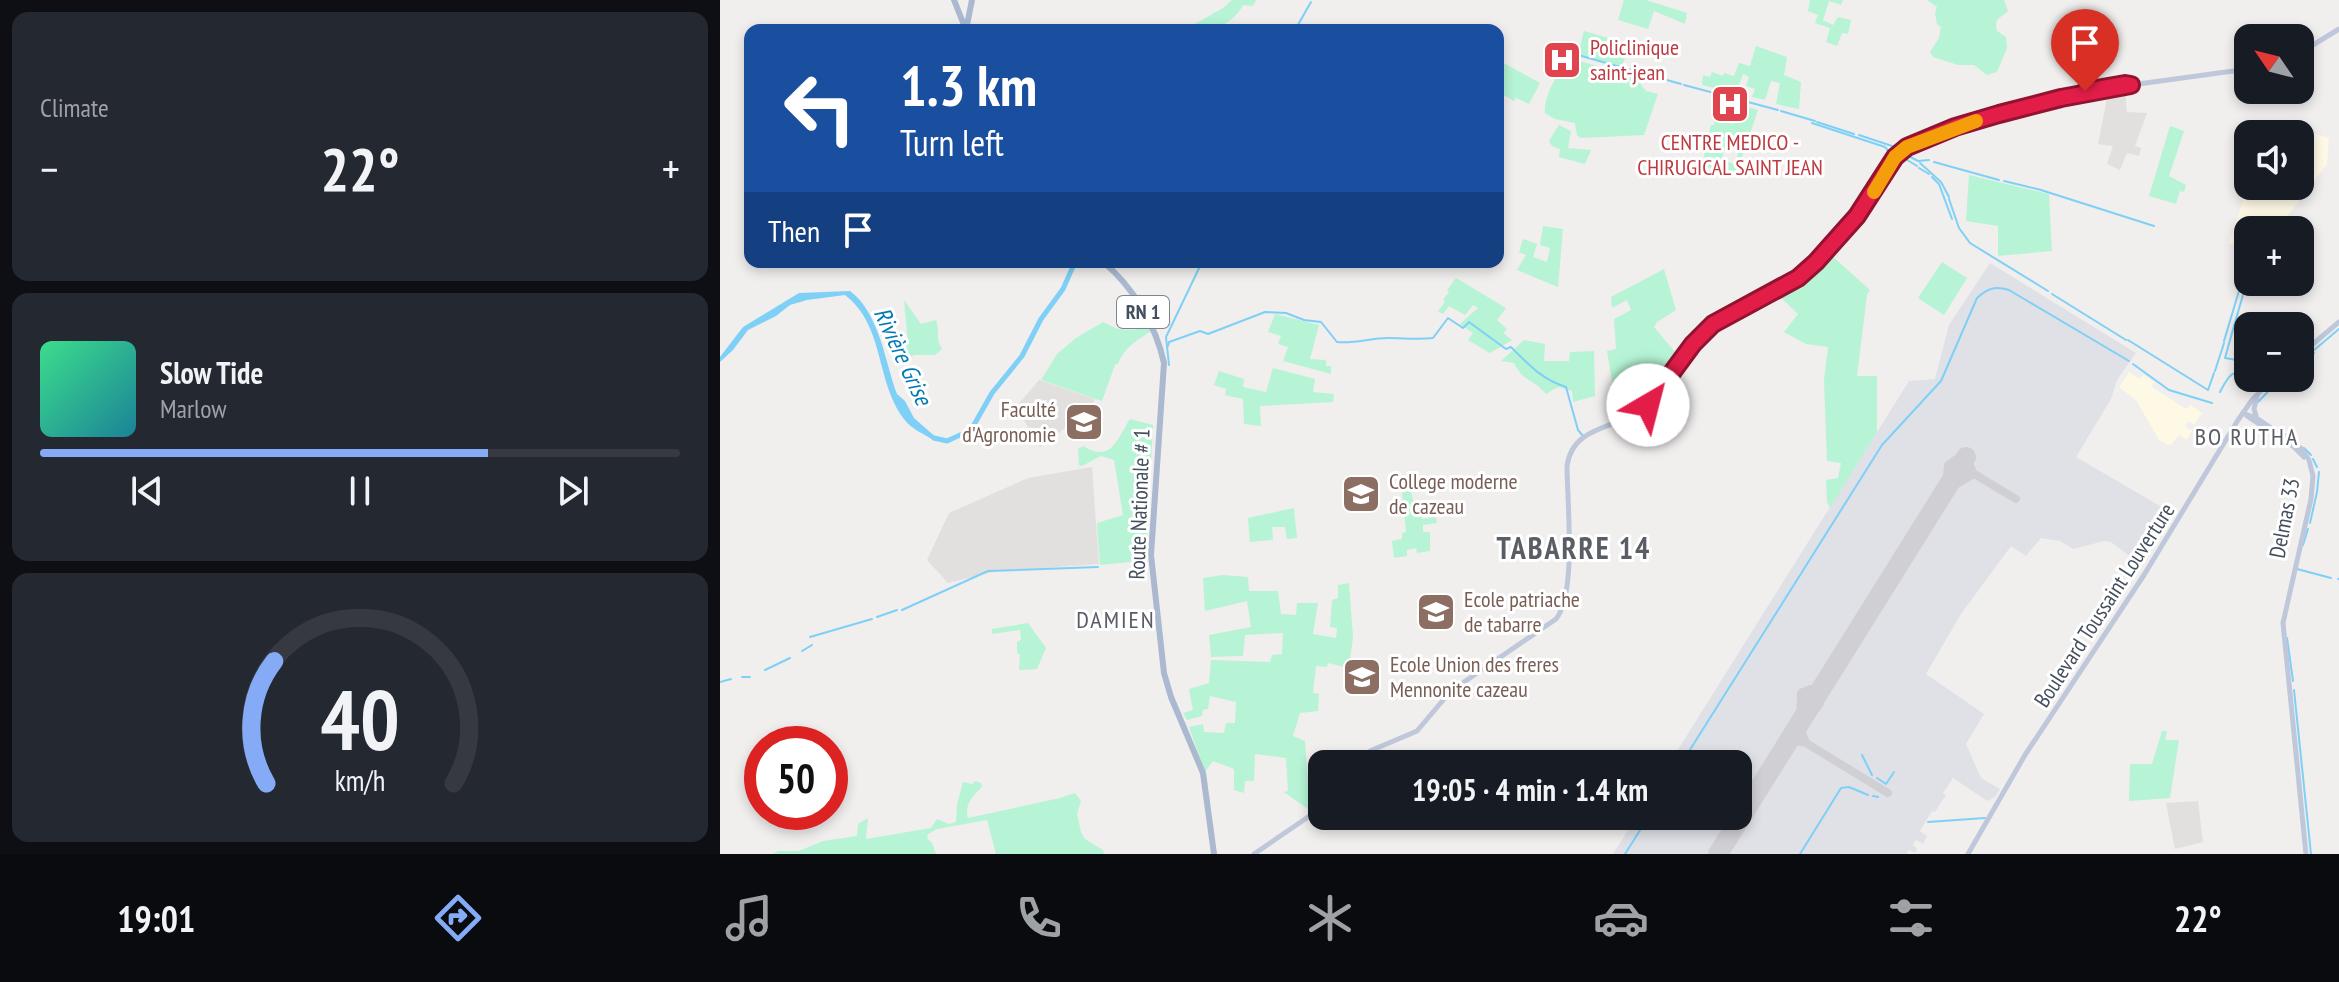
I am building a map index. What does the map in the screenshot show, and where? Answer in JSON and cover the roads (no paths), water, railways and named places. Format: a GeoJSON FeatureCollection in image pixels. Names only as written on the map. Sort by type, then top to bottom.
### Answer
{"type":"FeatureCollection","features":[{"type":"Feature","properties":{"kind":"main road"},"geometry":{"type":"LineString","coordinates":[[954,0],[964,24]]}},
{"type":"Feature","properties":{"kind":"main road"},"geometry":{"type":"LineString","coordinates":[[967,24],[972,0]]}},
{"type":"Feature","properties":{"kind":"main road"},"geometry":{"type":"LineString","coordinates":[[2314,44],[2339,29]]}},
{"type":"Feature","properties":{"kind":"main road"},"geometry":{"type":"LineString","coordinates":[[1372,750],[1417,731],[1444,699],[1464,682],[1560,614],[1568,584],[1567,466],[1569,454],[1578,441],[1645,408],[1693,344],[1713,324],[1798,278],[1857,216],[1895,157],[1907,147],[1955,127],[2061,98],[2234,71]]}},
{"type":"Feature","properties":{"kind":"main road","name":"Route Nationale # 1"},"geometry":{"type":"LineString","coordinates":[[1109,268],[1139,304],[1160,344],[1164,363],[1151,555],[1153,586],[1164,673],[1203,773],[1214,854]]}},
{"type":"Feature","properties":{"kind":"main road"},"geometry":{"type":"LineString","coordinates":[[2314,343],[2339,322]]}},
{"type":"Feature","properties":{"kind":"main road","name":"Boulevard Toussaint Louverture"},"geometry":{"type":"LineString","coordinates":[[1968,854],[2019,765],[2144,575],[2258,392]]}},
{"type":"Feature","properties":{"kind":"main road"},"geometry":{"type":"LineString","coordinates":[[2258,419],[2254,409],[2259,392]]}},
{"type":"Feature","properties":{"kind":"main road","name":"Delmas 33"},"geometry":{"type":"LineString","coordinates":[[2243,413],[2258,419],[2302,449],[2313,476],[2311,499],[2283,623],[2305,854]]}},
{"type":"Feature","properties":{"kind":"main road","name":"Delmas 33"},"geometry":{"type":"LineString","coordinates":[[2243,413],[2298,450],[2306,460],[2311,475],[2281,622],[2305,854]]}},
{"type":"Feature","properties":{"kind":"main road"},"geometry":{"type":"LineString","coordinates":[[1254,854],[1308,817]]}},
{"type":"Feature","properties":{"kind":"water"},"geometry":{"type":"Polygon","coordinates":[[[850,291],[868,312],[875,326],[897,394],[905,401],[914,418],[938,439],[935,441],[904,419],[888,388],[867,322],[845,295],[790,305],[748,330],[720,362],[720,357],[743,327],[799,293],[850,291]]]}},
{"type":"Feature","properties":{"kind":"waterway"},"geometry":{"type":"LineString","coordinates":[[1298,24],[1311,2]]}},
{"type":"Feature","properties":{"kind":"waterway"},"geometry":{"type":"LineString","coordinates":[[1578,55],[1681,84]]}},
{"type":"Feature","properties":{"kind":"waterway"},"geometry":{"type":"LineString","coordinates":[[2133,82],[2140,81]]}},
{"type":"Feature","properties":{"kind":"waterway"},"geometry":{"type":"LineString","coordinates":[[1684,85],[1778,110]]}},
{"type":"Feature","properties":{"kind":"waterway"},"geometry":{"type":"LineString","coordinates":[[1969,119],[2057,94],[2084,90]]}},
{"type":"Feature","properties":{"kind":"waterway"},"geometry":{"type":"LineString","coordinates":[[1781,111],[1815,121]]}},
{"type":"Feature","properties":{"kind":"waterway"},"geometry":{"type":"LineString","coordinates":[[1817,122],[1854,134]]}},
{"type":"Feature","properties":{"kind":"waterway"},"geometry":{"type":"LineString","coordinates":[[1812,123],[1885,147],[1892,155]]}},
{"type":"Feature","properties":{"kind":"waterway"},"geometry":{"type":"LineString","coordinates":[[1859,135],[1895,147]]}},
{"type":"Feature","properties":{"kind":"waterway"},"geometry":{"type":"LineString","coordinates":[[1896,147],[1918,138]]}},
{"type":"Feature","properties":{"kind":"waterway"},"geometry":{"type":"LineString","coordinates":[[1903,153],[1918,161],[1929,160]]}},
{"type":"Feature","properties":{"kind":"waterway"},"geometry":{"type":"LineString","coordinates":[[1898,158],[1917,166]]}},
{"type":"Feature","properties":{"kind":"waterway"},"geometry":{"type":"LineString","coordinates":[[1829,253],[1872,201],[1896,160]]}},
{"type":"Feature","properties":{"kind":"waterway"},"geometry":{"type":"LineString","coordinates":[[1934,162],[1999,180]]}},
{"type":"Feature","properties":{"kind":"waterway"},"geometry":{"type":"LineString","coordinates":[[1920,163],[1941,182],[1949,197]]}},
{"type":"Feature","properties":{"kind":"waterway"},"geometry":{"type":"LineString","coordinates":[[1919,168],[1929,174]]}},
{"type":"Feature","properties":{"kind":"waterway"},"geometry":{"type":"LineString","coordinates":[[1932,177],[1939,184],[1952,219]]}},
{"type":"Feature","properties":{"kind":"waterway"},"geometry":{"type":"LineString","coordinates":[[2004,181],[2154,226]]}},
{"type":"Feature","properties":{"kind":"waterway"},"geometry":{"type":"LineString","coordinates":[[1949,199],[1959,228],[1970,243],[2048,291]]}},
{"type":"Feature","properties":{"kind":"waterway"},"geometry":{"type":"LineString","coordinates":[[1819,263],[1826,257]]}},
{"type":"Feature","properties":{"kind":"waterway","name":"Rivière Grise"},"geometry":{"type":"LineString","coordinates":[[934,438],[947,441],[971,430],[992,393],[1022,356],[1072,268]]}},
{"type":"Feature","properties":{"kind":"waterway"},"geometry":{"type":"LineString","coordinates":[[1169,365],[1166,337],[1199,268]]}},
{"type":"Feature","properties":{"kind":"waterway"},"geometry":{"type":"LineString","coordinates":[[1765,299],[1784,288]]}},
{"type":"Feature","properties":{"kind":"waterway"},"geometry":{"type":"LineString","coordinates":[[1690,750],[1882,445],[1941,381],[1977,298],[1992,289],[2009,290],[2129,361]]}},
{"type":"Feature","properties":{"kind":"waterway"},"geometry":{"type":"LineString","coordinates":[[2052,294],[2126,340]]}},
{"type":"Feature","properties":{"kind":"waterway"},"geometry":{"type":"LineString","coordinates":[[2224,341],[2237,296]]}},
{"type":"Feature","properties":{"kind":"waterway"},"geometry":{"type":"LineString","coordinates":[[2238,312],[2243,296]]}},
{"type":"Feature","properties":{"kind":"waterway"},"geometry":{"type":"LineString","coordinates":[[1720,322],[1761,301]]}},
{"type":"Feature","properties":{"kind":"waterway"},"geometry":{"type":"LineString","coordinates":[[1168,346],[1169,342],[1200,331],[1208,334],[1265,312],[1286,313],[1321,322],[1337,342],[1433,338],[1448,318],[1463,328],[1469,322],[1506,349],[1511,347],[1542,375],[1566,387],[1578,430],[1583,436]]}},
{"type":"Feature","properties":{"kind":"waterway"},"geometry":{"type":"LineString","coordinates":[[2234,326],[2225,358],[2234,360]]}},
{"type":"Feature","properties":{"kind":"waterway"},"geometry":{"type":"LineString","coordinates":[[2314,350],[2339,329]]}},
{"type":"Feature","properties":{"kind":"waterway"},"geometry":{"type":"LineString","coordinates":[[1691,350],[1708,331]]}},
{"type":"Feature","properties":{"kind":"waterway"},"geometry":{"type":"LineString","coordinates":[[2128,340],[2208,390],[2214,373]]}},
{"type":"Feature","properties":{"kind":"waterway"},"geometry":{"type":"LineString","coordinates":[[2215,371],[2224,343]]}},
{"type":"Feature","properties":{"kind":"waterway"},"geometry":{"type":"LineString","coordinates":[[2133,364],[2169,390],[2212,403]]}},
{"type":"Feature","properties":{"kind":"waterway"},"geometry":{"type":"LineString","coordinates":[[2220,392],[2234,373]]}},
{"type":"Feature","properties":{"kind":"waterway"},"geometry":{"type":"LineString","coordinates":[[2258,402],[2268,392]]}},
{"type":"Feature","properties":{"kind":"waterway"},"geometry":{"type":"LineString","coordinates":[[2281,431],[2299,444]]}},
{"type":"Feature","properties":{"kind":"waterway"},"geometry":{"type":"LineString","coordinates":[[2304,448],[2311,455]]}},
{"type":"Feature","properties":{"kind":"waterway"},"geometry":{"type":"LineString","coordinates":[[2313,459],[2317,467]]}},
{"type":"Feature","properties":{"kind":"waterway"},"geometry":{"type":"LineString","coordinates":[[2310,523],[2319,472]]}},
{"type":"Feature","properties":{"kind":"waterway"},"geometry":{"type":"LineString","coordinates":[[2303,545],[2308,529]]}},
{"type":"Feature","properties":{"kind":"waterway"},"geometry":{"type":"LineString","coordinates":[[902,610],[988,571],[1098,567]]}},
{"type":"Feature","properties":{"kind":"waterway"},"geometry":{"type":"LineString","coordinates":[[2297,569],[2331,578]]}},
{"type":"Feature","properties":{"kind":"waterway"},"geometry":{"type":"LineString","coordinates":[[877,617],[897,610]]}},
{"type":"Feature","properties":{"kind":"waterway"},"geometry":{"type":"LineString","coordinates":[[810,637],[872,619]]}},
{"type":"Feature","properties":{"kind":"waterway"},"geometry":{"type":"LineString","coordinates":[[2287,638],[2293,681]]}},
{"type":"Feature","properties":{"kind":"waterway"},"geometry":{"type":"LineString","coordinates":[[802,651],[812,645]]}},
{"type":"Feature","properties":{"kind":"waterway"},"geometry":{"type":"LineString","coordinates":[[765,670],[790,658]]}},
{"type":"Feature","properties":{"kind":"waterway"},"geometry":{"type":"LineString","coordinates":[[742,677],[750,677]]}},
{"type":"Feature","properties":{"kind":"waterway"},"geometry":{"type":"LineString","coordinates":[[720,682],[731,679]]}},
{"type":"Feature","properties":{"kind":"waterway"},"geometry":{"type":"LineString","coordinates":[[2294,690],[2311,854]]}},
{"type":"Feature","properties":{"kind":"waterway"},"geometry":{"type":"LineString","coordinates":[[1862,755],[1872,775]]}},
{"type":"Feature","properties":{"kind":"waterway"},"geometry":{"type":"LineString","coordinates":[[1877,778],[1886,784],[1894,772]]}},
{"type":"Feature","properties":{"kind":"waterway"},"geometry":{"type":"LineString","coordinates":[[1800,854],[1841,788],[1849,787],[1868,795]]}},
{"type":"Feature","properties":{"kind":"waterway"},"geometry":{"type":"LineString","coordinates":[[1873,796],[1878,797]]}},
{"type":"Feature","properties":{"kind":"waterway"},"geometry":{"type":"LineString","coordinates":[[1928,822],[1985,818]]}},
{"type":"Feature","properties":{"kind":"waterway"},"geometry":{"type":"LineString","coordinates":[[1625,854],[1640,830]]}},
{"type":"Feature","properties":{"kind":"place","name":"Policlinique saint-jean"},"geometry":{"type":"Point","coordinates":[1562,60]}},
{"type":"Feature","properties":{"kind":"place","name":"CENTRE MEDICO - CHIRUGICAL SAINT JEAN"},"geometry":{"type":"Point","coordinates":[1730,104]}},
{"type":"Feature","properties":{"kind":"place","name":"Faculté d'Agronomie"},"geometry":{"type":"Point","coordinates":[1084,422]}},
{"type":"Feature","properties":{"kind":"place","name":"College moderne de cazeau"},"geometry":{"type":"Point","coordinates":[1361,494]}},
{"type":"Feature","properties":{"kind":"place","name":"Ecole patriache de tabarre"},"geometry":{"type":"Point","coordinates":[1436,612]}},
{"type":"Feature","properties":{"kind":"place","name":"Ecole Union des freres Mennonite cazeau"},"geometry":{"type":"Point","coordinates":[1362,677]}},
{"type":"Feature","properties":{"kind":"district","name":"BO RUTHA"},"geometry":{"type":"Point","coordinates":[2247,436]}},
{"type":"Feature","properties":{"kind":"district","name":"TABARRE 14"},"geometry":{"type":"Point","coordinates":[1574,547]}},
{"type":"Feature","properties":{"kind":"district","name":"DAMIEN"},"geometry":{"type":"Point","coordinates":[1116,619]}}]}
